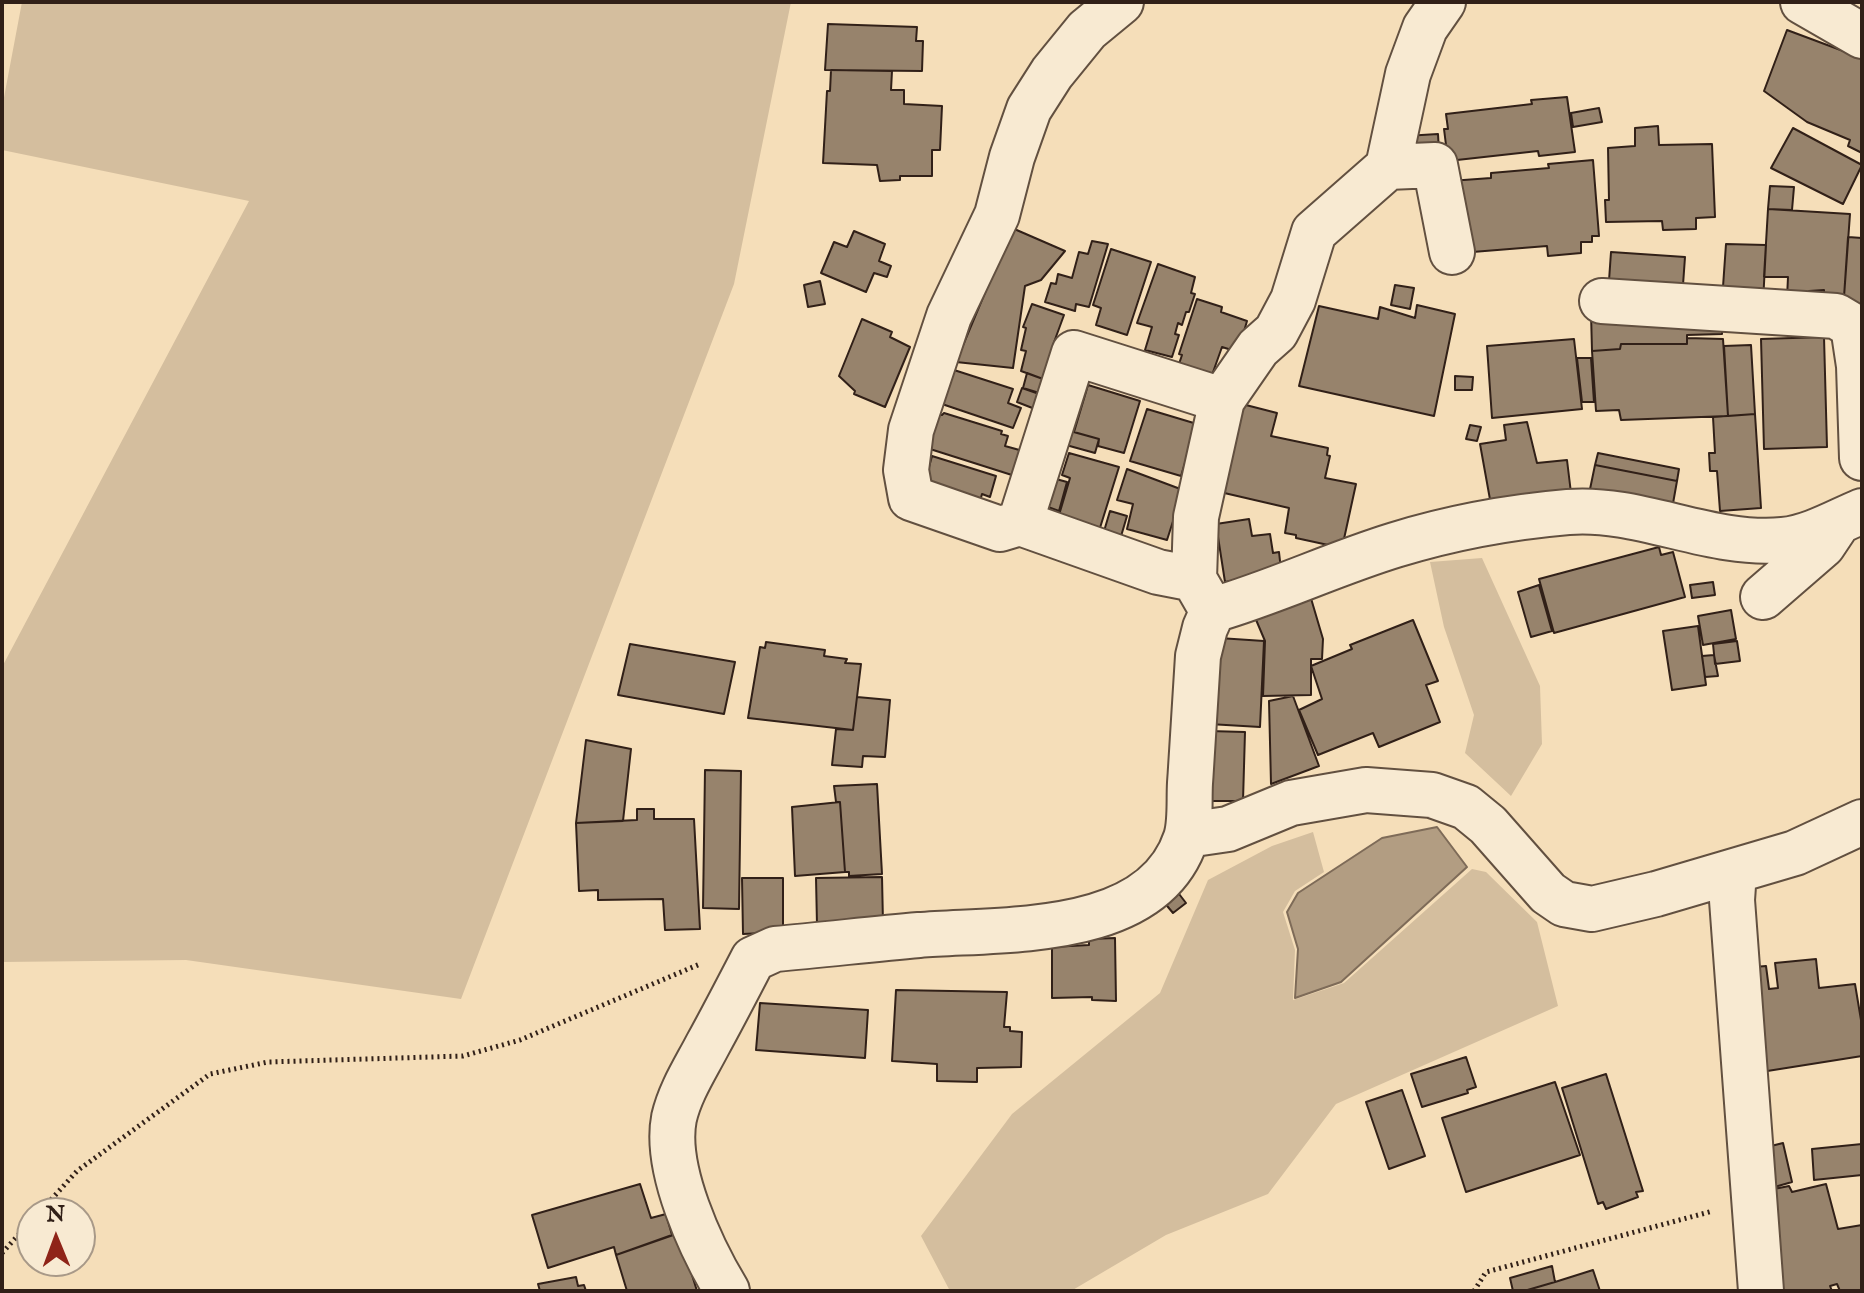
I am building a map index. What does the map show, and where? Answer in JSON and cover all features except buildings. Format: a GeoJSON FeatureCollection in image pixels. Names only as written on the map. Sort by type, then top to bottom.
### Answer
{"type":"FeatureCollection","features":[{"type":"Feature","properties":{"kind":"street"},"geometry":{"type":"LineString","coordinates":[[1121,2],[1087,30],[1052,73],[1029,109],[1012,157],[997,215],[949,316],[911,430],[906,470],[911,498],[1000,529],[1020,523],[1158,572],[1203,594],[1250,599],[1395,545],[1506,520],[1571,511],[1667,524],[1716,537],[1772,540],[1815,533],[1850,516]]}},
{"type":"Feature","properties":{"kind":"street"},"geometry":{"type":"LineString","coordinates":[[727,1291],[713,1268],[681,1192],[675,1159],[674,1120],[684,1089],[753,959],[775,949],[1028,928],[1079,920],[1119,908],[1156,887],[1174,866],[1187,835],[1198,656],[1205,628],[1196,517],[1222,400],[1258,348],[1276,332],[1293,300],[1314,232],[1388,167],[1408,74],[1425,28],[1443,2]]}},
{"type":"Feature","properties":{"kind":"street"},"geometry":{"type":"LineString","coordinates":[[1803,2],[1862,36]]}},
{"type":"Feature","properties":{"kind":"street"},"geometry":{"type":"LineString","coordinates":[[1388,167],[1435,165],[1452,252]]}},
{"type":"Feature","properties":{"kind":"street"},"geometry":{"type":"LineString","coordinates":[[1602,301],[1836,316],[1853,326],[1859,366],[1862,458]]}},
{"type":"Feature","properties":{"kind":"street"},"geometry":{"type":"LineString","coordinates":[[1020,523],[1074,353],[1222,400]]}},
{"type":"Feature","properties":{"kind":"street"},"geometry":{"type":"LineString","coordinates":[[1763,597],[1823,545],[1850,516]]}},
{"type":"Feature","properties":{"kind":"street"},"geometry":{"type":"LineString","coordinates":[[1187,835],[1228,829],[1291,803],[1366,790],[1432,795],[1466,807],[1488,825],[1548,893],[1564,904],[1592,909],[1795,853],[1862,822]]}},
{"type":"Feature","properties":{"kind":"street"},"geometry":{"type":"LineString","coordinates":[[1734,871],[1732,900],[1761,1291]]}},
{"type":"Feature","properties":{"kind":"path"},"geometry":{"type":"LineString","coordinates":[[53,1197],[77,1171],[210,1074],[268,1062],[463,1056],[520,1040],[705,962],[753,959]]}},
{"type":"Feature","properties":{"kind":"path"},"geometry":{"type":"LineString","coordinates":[[1474,1291],[1486,1272],[1702,1212],[1754,1205]]}},
{"type":"Feature","properties":{"kind":"path"},"geometry":{"type":"LineString","coordinates":[[2,1253],[16,1238]]}},
{"type":"Feature","properties":{"kind":"shaded area"},"geometry":{"type":"Polygon","coordinates":[[[22,2],[791,2],[734,284],[461,999],[186,960],[2,962],[2,667],[249,201],[2,150],[2,108],[22,2]]]}},
{"type":"Feature","properties":{"kind":"shaded area"},"geometry":{"type":"Polygon","coordinates":[[[1482,558],[1540,686],[1542,744],[1511,796],[1465,753],[1474,715],[1444,627],[1430,562],[1482,558]]]}},
{"type":"Feature","properties":{"kind":"shaded area"},"geometry":{"type":"Polygon","coordinates":[[[1437,827],[1467,867],[1341,982],[1295,998],[1298,949],[1287,912],[1298,893],[1382,838],[1437,827]]]}},
{"type":"Feature","properties":{"kind":"shaded area"},"geometry":{"type":"Polygon","coordinates":[[[1313,832],[1324,872],[1295,891],[1283,912],[1295,950],[1293,1000],[1344,983],[1472,869],[1486,872],[1537,922],[1558,1006],[1336,1104],[1268,1194],[1166,1235],[1071,1291],[950,1291],[921,1236],[1012,1114],[1160,993],[1208,880],[1272,846],[1313,832]]]}}]}
